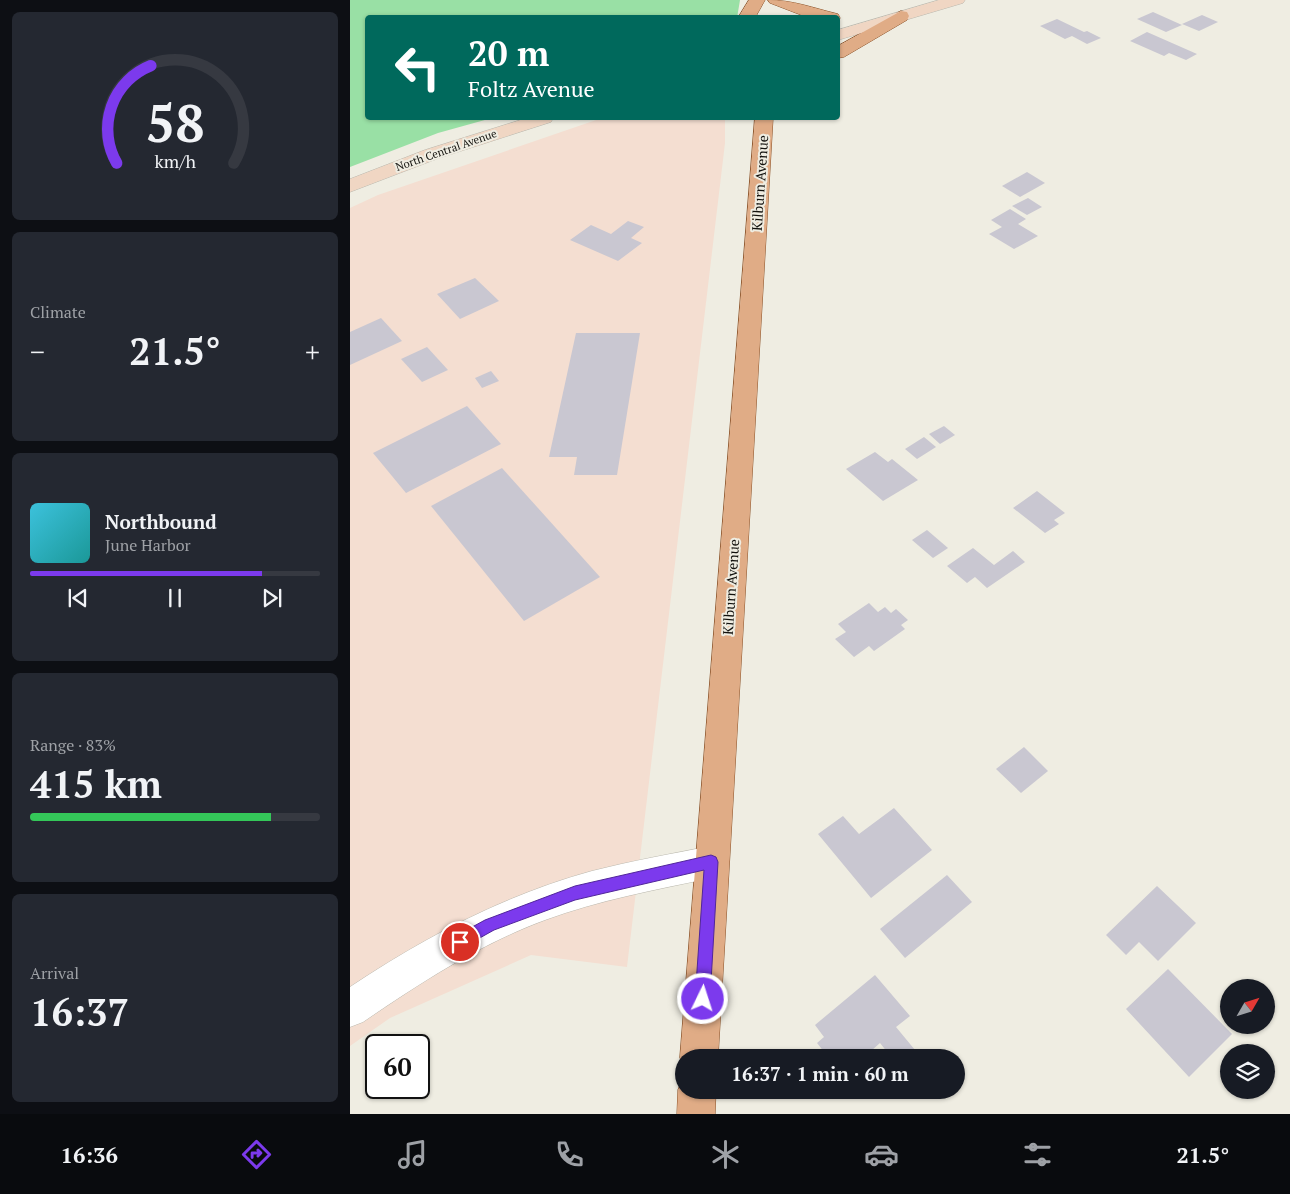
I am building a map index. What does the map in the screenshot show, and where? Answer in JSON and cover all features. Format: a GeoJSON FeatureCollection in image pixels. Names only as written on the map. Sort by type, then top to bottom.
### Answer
{"type":"FeatureCollection","features":[{"type":"Feature","properties":{"kind":"main road"},"geometry":{"type":"LineString","coordinates":[[748,15],[757,0]]}},
{"type":"Feature","properties":{"kind":"main road"},"geometry":{"type":"LineString","coordinates":[[772,15],[775,0],[820,15]]}},
{"type":"Feature","properties":{"kind":"main road"},"geometry":{"type":"LineString","coordinates":[[840,34],[957,0]]}},
{"type":"Feature","properties":{"kind":"main road"},"geometry":{"type":"LineString","coordinates":[[840,53],[902,16]]}},
{"type":"Feature","properties":{"kind":"main road"},"geometry":{"type":"LineString","coordinates":[[840,18],[880,22]]}},
{"type":"Feature","properties":{"kind":"main road","name":"North Central Avenue"},"geometry":{"type":"LineString","coordinates":[[350,186],[432,154],[538,120]]}},
{"type":"Feature","properties":{"kind":"main road","name":"Kilburn Avenue"},"geometry":{"type":"LineString","coordinates":[[700,1049],[761,121]]}},
{"type":"Feature","properties":{"kind":"main road"},"geometry":{"type":"LineString","coordinates":[[696,1114],[697,1099]]}},
{"type":"Feature","properties":{"kind":"street"},"geometry":{"type":"LineString","coordinates":[[350,1009],[399,975],[490,925],[575,893],[711,862]]}},
{"type":"Feature","properties":{"kind":"shaded area"},"geometry":{"type":"Polygon","coordinates":[[[596,120],[725,120],[725,143],[627,967],[531,955],[390,1018],[350,1046],[350,208],[378,195],[596,120]]]}},
{"type":"Feature","properties":{"kind":"green space"},"geometry":{"type":"Polygon","coordinates":[[[350,0],[740,0],[738,15],[365,15],[365,120],[485,120],[438,133],[350,167],[350,0]]]}},
{"type":"Feature","properties":{"kind":"building"},"geometry":{"type":"Polygon","coordinates":[[[1153,12],[1182,25],[1166,32],[1137,19],[1153,12]]]}},
{"type":"Feature","properties":{"kind":"building"},"geometry":{"type":"Polygon","coordinates":[[[1202,15],[1218,22],[1199,31],[1182,24],[1202,15]]]}},
{"type":"Feature","properties":{"kind":"building"},"geometry":{"type":"Polygon","coordinates":[[[1057,19],[1101,38],[1087,44],[1072,36],[1065,39],[1040,26],[1057,19]]]}},
{"type":"Feature","properties":{"kind":"building"},"geometry":{"type":"Polygon","coordinates":[[[1147,32],[1197,54],[1186,60],[1169,53],[1164,56],[1130,41],[1147,32]]]}},
{"type":"Feature","properties":{"kind":"building"},"geometry":{"type":"Polygon","coordinates":[[[1027,172],[1045,183],[1020,197],[1002,186],[1027,172]]]}},
{"type":"Feature","properties":{"kind":"building"},"geometry":{"type":"Polygon","coordinates":[[[1028,198],[1042,207],[1027,215],[1012,206],[1028,198]]]}},
{"type":"Feature","properties":{"kind":"building"},"geometry":{"type":"Polygon","coordinates":[[[1010,209],[1026,219],[1018,224],[1038,236],[1014,249],[989,234],[1002,227],[991,220],[1010,209]]]}},
{"type":"Feature","properties":{"kind":"building"},"geometry":{"type":"Polygon","coordinates":[[[628,221],[644,227],[631,238],[642,243],[618,261],[570,240],[591,225],[611,234],[628,221]]]}},
{"type":"Feature","properties":{"kind":"building"},"geometry":{"type":"Polygon","coordinates":[[[475,278],[499,301],[460,319],[437,294],[475,278]]]}},
{"type":"Feature","properties":{"kind":"building"},"geometry":{"type":"Polygon","coordinates":[[[381,318],[402,341],[350,365],[350,332],[381,318]]]}},
{"type":"Feature","properties":{"kind":"building"},"geometry":{"type":"Polygon","coordinates":[[[576,333],[640,333],[617,475],[574,475],[577,457],[549,457],[576,333]]]}},
{"type":"Feature","properties":{"kind":"building"},"geometry":{"type":"Polygon","coordinates":[[[427,347],[448,370],[422,382],[401,359],[427,347]]]}},
{"type":"Feature","properties":{"kind":"building"},"geometry":{"type":"Polygon","coordinates":[[[491,371],[499,381],[482,388],[475,378],[491,371]]]}},
{"type":"Feature","properties":{"kind":"building"},"geometry":{"type":"Polygon","coordinates":[[[467,406],[501,444],[406,493],[373,453],[467,406]]]}},
{"type":"Feature","properties":{"kind":"building"},"geometry":{"type":"Polygon","coordinates":[[[944,426],[955,435],[940,444],[929,434],[944,426]]]}},
{"type":"Feature","properties":{"kind":"building"},"geometry":{"type":"Polygon","coordinates":[[[924,437],[936,447],[917,459],[905,449],[924,437]]]}},
{"type":"Feature","properties":{"kind":"building"},"geometry":{"type":"Polygon","coordinates":[[[875,452],[888,462],[892,459],[918,480],[883,501],[846,469],[875,452]]]}},
{"type":"Feature","properties":{"kind":"building"},"geometry":{"type":"Polygon","coordinates":[[[502,468],[600,577],[524,621],[431,506],[502,468]]]}},
{"type":"Feature","properties":{"kind":"building"},"geometry":{"type":"Polygon","coordinates":[[[1037,491],[1065,513],[1054,520],[1059,524],[1045,533],[1013,508],[1037,491]]]}},
{"type":"Feature","properties":{"kind":"building"},"geometry":{"type":"Polygon","coordinates":[[[927,530],[948,548],[933,558],[912,540],[927,530]]]}},
{"type":"Feature","properties":{"kind":"building"},"geometry":{"type":"Polygon","coordinates":[[[973,548],[994,565],[1013,551],[1025,562],[987,588],[975,577],[967,583],[947,566],[973,548]]]}},
{"type":"Feature","properties":{"kind":"building"},"geometry":{"type":"Polygon","coordinates":[[[869,603],[878,612],[885,607],[891,613],[896,609],[908,620],[901,625],[905,629],[874,651],[869,646],[854,657],[835,639],[846,632],[838,624],[869,603]]]}},
{"type":"Feature","properties":{"kind":"building"},"geometry":{"type":"Polygon","coordinates":[[[1024,747],[1048,771],[1021,793],[996,769],[1024,747]]]}},
{"type":"Feature","properties":{"kind":"building"},"geometry":{"type":"Polygon","coordinates":[[[894,808],[932,850],[871,898],[818,834],[843,816],[859,834],[894,808]]]}},
{"type":"Feature","properties":{"kind":"building"},"geometry":{"type":"Polygon","coordinates":[[[947,875],[972,902],[905,958],[880,929],[947,875]]]}},
{"type":"Feature","properties":{"kind":"building"},"geometry":{"type":"Polygon","coordinates":[[[1157,886],[1196,923],[1158,961],[1139,942],[1126,955],[1106,935],[1157,886]]]}},
{"type":"Feature","properties":{"kind":"building"},"geometry":{"type":"Polygon","coordinates":[[[1168,969],[1220,1022],[1220,1034],[1232,1034],[1189,1077],[1126,1009],[1168,969]]]}},
{"type":"Feature","properties":{"kind":"building"},"geometry":{"type":"Polygon","coordinates":[[[875,975],[910,1016],[896,1027],[914,1049],[885,1049],[880,1043],[873,1049],[822,1049],[817,1043],[824,1037],[815,1025],[875,975]]]}},
{"type":"Feature","properties":{"kind":"route"},"geometry":{"type":"LineString","coordinates":[[460,942],[490,925],[575,893],[711,862],[703,999]]}}]}
